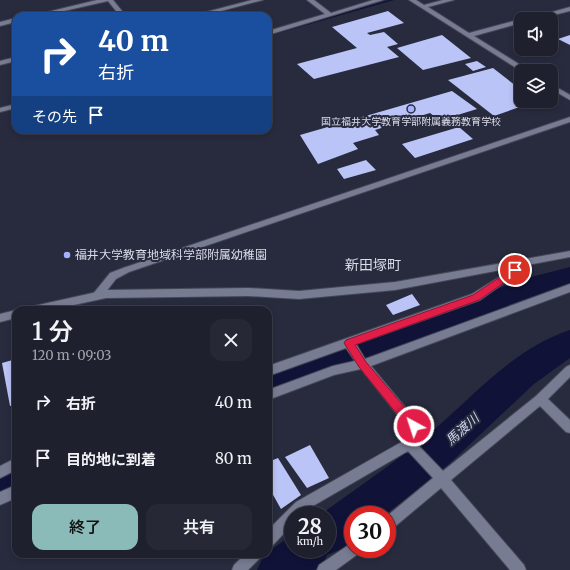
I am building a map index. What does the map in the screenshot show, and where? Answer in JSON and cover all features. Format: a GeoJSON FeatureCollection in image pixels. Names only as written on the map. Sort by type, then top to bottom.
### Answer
{"type":"FeatureCollection","features":[{"type":"Feature","properties":{"kind":"street"},"geometry":{"type":"LineString","coordinates":[[52,12],[104,0]]}},
{"type":"Feature","properties":{"kind":"street"},"geometry":{"type":"LineString","coordinates":[[110,0],[120,12]]}},
{"type":"Feature","properties":{"kind":"street"},"geometry":{"type":"LineString","coordinates":[[210,12],[260,0]]}},
{"type":"Feature","properties":{"kind":"street"},"geometry":{"type":"LineString","coordinates":[[310,0],[330,15]]}},
{"type":"Feature","properties":{"kind":"street"},"geometry":{"type":"LineString","coordinates":[[272,32],[380,0]]}},
{"type":"Feature","properties":{"kind":"street"},"geometry":{"type":"LineString","coordinates":[[412,0],[515,64]]}},
{"type":"Feature","properties":{"kind":"street"},"geometry":{"type":"LineString","coordinates":[[422,7],[452,0]]}},
{"type":"Feature","properties":{"kind":"street"},"geometry":{"type":"LineString","coordinates":[[558,12],[570,9]]}},
{"type":"Feature","properties":{"kind":"street"},"geometry":{"type":"LineString","coordinates":[[0,24],[12,21]]}},
{"type":"Feature","properties":{"kind":"street"},"geometry":{"type":"LineString","coordinates":[[468,35],[514,23]]}},
{"type":"Feature","properties":{"kind":"street"},"geometry":{"type":"LineString","coordinates":[[0,63],[12,60]]}},
{"type":"Feature","properties":{"kind":"street"},"geometry":{"type":"LineString","coordinates":[[558,90],[570,98]]}},
{"type":"Feature","properties":{"kind":"street"},"geometry":{"type":"LineString","coordinates":[[0,110],[12,107]]}},
{"type":"Feature","properties":{"kind":"street"},"geometry":{"type":"LineString","coordinates":[[98,294],[114,276],[126,270],[570,119]]}},
{"type":"Feature","properties":{"kind":"street"},"geometry":{"type":"LineString","coordinates":[[50,306],[98,294],[248,292],[299,295],[395,286],[570,254]]}},
{"type":"Feature","properties":{"kind":"street"},"geometry":{"type":"LineString","coordinates":[[272,370],[476,297],[528,262]]}},
{"type":"Feature","properties":{"kind":"street"},"geometry":{"type":"LineString","coordinates":[[272,394],[333,371],[362,364],[570,288]]}},
{"type":"Feature","properties":{"kind":"street"},"geometry":{"type":"LineString","coordinates":[[0,318],[12,315]]}},
{"type":"Feature","properties":{"kind":"street"},"geometry":{"type":"LineString","coordinates":[[272,536],[301,506],[409,444],[420,434],[362,364],[349,343]]}},
{"type":"Feature","properties":{"kind":"street"},"geometry":{"type":"LineString","coordinates":[[396,517],[540,399],[570,370]]}},
{"type":"Feature","properties":{"kind":"street"},"geometry":{"type":"LineString","coordinates":[[540,399],[570,428]]}},
{"type":"Feature","properties":{"kind":"street"},"geometry":{"type":"LineString","coordinates":[[409,444],[442,479],[519,570]]}},
{"type":"Feature","properties":{"kind":"street"},"geometry":{"type":"LineString","coordinates":[[0,472],[12,466]]}},
{"type":"Feature","properties":{"kind":"street"},"geometry":{"type":"LineString","coordinates":[[0,498],[12,493]]}},
{"type":"Feature","properties":{"kind":"street"},"geometry":{"type":"LineString","coordinates":[[324,570],[344,556]]}},
{"type":"Feature","properties":{"kind":"street"},"geometry":{"type":"LineString","coordinates":[[239,570],[250,558]]}},
{"type":"Feature","properties":{"kind":"building"},"geometry":{"type":"Polygon","coordinates":[[[388,11],[404,23],[367,33],[370,35],[384,32],[398,44],[387,47],[399,57],[314,79],[297,64],[357,48],[332,27],[388,11]]]}},
{"type":"Feature","properties":{"kind":"building"},"geometry":{"type":"Polygon","coordinates":[[[442,35],[471,58],[423,70],[397,48],[442,35]]]}},
{"type":"Feature","properties":{"kind":"building"},"geometry":{"type":"Polygon","coordinates":[[[570,35],[570,45],[558,39],[570,35]]]}},
{"type":"Feature","properties":{"kind":"building"},"geometry":{"type":"Polygon","coordinates":[[[477,61],[486,67],[473,71],[465,64],[477,61]]]}},
{"type":"Feature","properties":{"kind":"building"},"geometry":{"type":"Polygon","coordinates":[[[493,68],[514,84],[514,108],[517,108],[494,116],[448,80],[493,68]]]}},
{"type":"Feature","properties":{"kind":"building"},"geometry":{"type":"Polygon","coordinates":[[[452,91],[477,109],[451,117],[460,124],[448,127],[430,113],[375,130],[379,135],[353,143],[358,149],[318,164],[300,135],[452,91]]]}},
{"type":"Feature","properties":{"kind":"building"},"geometry":{"type":"Polygon","coordinates":[[[459,127],[473,139],[415,158],[402,144],[459,127]]]}},
{"type":"Feature","properties":{"kind":"building"},"geometry":{"type":"Polygon","coordinates":[[[366,160],[376,170],[344,179],[337,169],[366,160]]]}},
{"type":"Feature","properties":{"kind":"building"},"geometry":{"type":"Polygon","coordinates":[[[412,294],[420,305],[393,315],[386,305],[412,294]]]}},
{"type":"Feature","properties":{"kind":"building"},"geometry":{"type":"Polygon","coordinates":[[[12,360],[12,405],[10,406],[2,363],[12,360]]]}},
{"type":"Feature","properties":{"kind":"building"},"geometry":{"type":"Polygon","coordinates":[[[310,445],[329,478],[307,488],[285,457],[310,445]]]}},
{"type":"Feature","properties":{"kind":"building"},"geometry":{"type":"Polygon","coordinates":[[[278,458],[301,495],[281,509],[272,493],[272,460],[278,458]]]}},
{"type":"Feature","properties":{"kind":"waterway"},"geometry":{"type":"LineString","coordinates":[[272,34],[392,0]]}},
{"type":"Feature","properties":{"kind":"waterway"},"geometry":{"type":"LineString","coordinates":[[272,383],[542,285],[570,278]]}},
{"type":"Feature","properties":{"kind":"waterway","name":"馬渡川"},"geometry":{"type":"LineString","coordinates":[[336,528],[436,452],[506,387],[537,361],[570,343]]}},
{"type":"Feature","properties":{"kind":"waterway"},"geometry":{"type":"LineString","coordinates":[[0,487],[12,481]]}},
{"type":"Feature","properties":{"kind":"waterway","name":"馬渡川"},"geometry":{"type":"LineString","coordinates":[[279,570],[296,558]]}},
{"type":"Feature","properties":{"kind":"place","name":"国立福井大学教育学部附属義務教育学校"},"geometry":{"type":"Point","coordinates":[411,109]}},
{"type":"Feature","properties":{"kind":"place","name":"福井大学教育地域科学部附属幼稚園"},"geometry":{"type":"Point","coordinates":[67,255]}},
{"type":"Feature","properties":{"kind":"district","name":"新田塚町"},"geometry":{"type":"Point","coordinates":[373,265]}},
{"type":"Feature","properties":{"kind":"route"},"geometry":{"type":"LineString","coordinates":[[414,426],[362,364],[349,343],[476,297],[515,270]]}}]}
